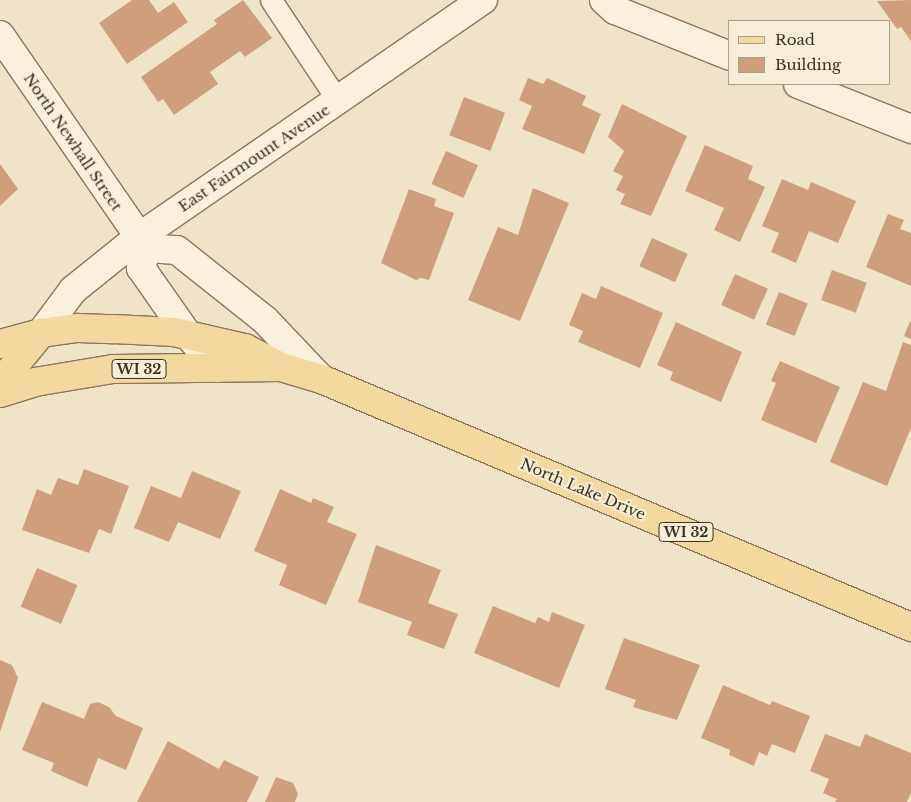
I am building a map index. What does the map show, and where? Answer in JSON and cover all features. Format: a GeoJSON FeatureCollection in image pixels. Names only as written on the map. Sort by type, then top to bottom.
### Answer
{"type":"FeatureCollection","features":[{"type":"Feature","properties":{"kind":"main road","name":"North Lake Drive"},"geometry":{"type":"LineString","coordinates":[[0,344],[41,333],[113,329],[188,335],[245,348],[281,367],[321,379],[911,627]]}},
{"type":"Feature","properties":{"kind":"main road"},"geometry":{"type":"LineString","coordinates":[[0,383],[41,333]]}},
{"type":"Feature","properties":{"kind":"main road","name":"North Lake Drive"},"geometry":{"type":"LineString","coordinates":[[0,393],[35,382],[113,369],[281,367]]}},
{"type":"Feature","properties":{"kind":"street","name":"East Fairmount Avenue"},"geometry":{"type":"LineString","coordinates":[[41,333],[73,290],[483,0]]}},
{"type":"Feature","properties":{"kind":"street"},"geometry":{"type":"LineString","coordinates":[[604,0],[615,10],[728,55]]}},
{"type":"Feature","properties":{"kind":"street","name":"North Newhall Street"},"geometry":{"type":"LineString","coordinates":[[0,35],[143,242]]}},
{"type":"Feature","properties":{"kind":"street"},"geometry":{"type":"LineString","coordinates":[[801,85],[911,129]]}},
{"type":"Feature","properties":{"kind":"street"},"geometry":{"type":"LineString","coordinates":[[217,368],[188,335],[141,268],[143,242],[178,250],[265,320],[321,379]]}},
{"type":"Feature","properties":{"kind":"lane"},"geometry":{"type":"LineString","coordinates":[[271,0],[338,101]]}},
{"type":"Feature","properties":{"kind":"building"},"geometry":{"type":"Polygon","coordinates":[[[132,0],[149,0],[158,13],[174,2],[188,22],[127,64],[99,23],[132,0]]]}},
{"type":"Feature","properties":{"kind":"building"},"geometry":{"type":"Polygon","coordinates":[[[243,0],[272,38],[245,57],[240,51],[210,72],[218,84],[174,115],[163,99],[158,102],[141,77],[217,24],[214,20],[243,0]]]}},
{"type":"Feature","properties":{"kind":"building"},"geometry":{"type":"Polygon","coordinates":[[[911,0],[911,41],[901,27],[897,29],[877,1],[911,0]]]}},
{"type":"Feature","properties":{"kind":"building"},"geometry":{"type":"Polygon","coordinates":[[[528,78],[543,84],[547,78],[586,96],[582,105],[601,114],[584,154],[522,129],[532,106],[519,100],[528,78]]]}},
{"type":"Feature","properties":{"kind":"building"},"geometry":{"type":"Polygon","coordinates":[[[464,97],[505,113],[490,151],[449,135],[464,97]]]}},
{"type":"Feature","properties":{"kind":"building"},"geometry":{"type":"Polygon","coordinates":[[[622,104],[687,136],[651,216],[620,204],[625,194],[616,190],[623,176],[613,171],[624,151],[608,137],[622,104]]]}},
{"type":"Feature","properties":{"kind":"building"},"geometry":{"type":"Polygon","coordinates":[[[705,145],[753,166],[748,179],[765,187],[740,242],[714,230],[724,208],[685,191],[705,145]]]}},
{"type":"Feature","properties":{"kind":"building"},"geometry":{"type":"Polygon","coordinates":[[[446,151],[478,165],[463,198],[431,184],[446,151]]]}},
{"type":"Feature","properties":{"kind":"building"},"geometry":{"type":"Polygon","coordinates":[[[0,164],[18,189],[0,206],[0,164]]]}},
{"type":"Feature","properties":{"kind":"building"},"geometry":{"type":"Polygon","coordinates":[[[782,179],[808,190],[811,182],[856,201],[838,243],[809,231],[796,263],[771,252],[779,233],[762,226],[782,179]]]}},
{"type":"Feature","properties":{"kind":"building"},"geometry":{"type":"Polygon","coordinates":[[[533,188],[569,203],[520,321],[468,300],[498,227],[518,235],[533,188]]]}},
{"type":"Feature","properties":{"kind":"building"},"geometry":{"type":"Polygon","coordinates":[[[409,189],[436,199],[434,206],[454,213],[429,280],[421,278],[416,280],[381,263],[409,189]]]}},
{"type":"Feature","properties":{"kind":"building"},"geometry":{"type":"Polygon","coordinates":[[[888,214],[904,220],[900,229],[911,233],[911,286],[866,267],[888,214]]]}},
{"type":"Feature","properties":{"kind":"building"},"geometry":{"type":"Polygon","coordinates":[[[652,238],[688,254],[675,282],[639,266],[652,238]]]}},
{"type":"Feature","properties":{"kind":"building"},"geometry":{"type":"Polygon","coordinates":[[[832,270],[867,283],[856,313],[821,300],[832,270]]]}},
{"type":"Feature","properties":{"kind":"building"},"geometry":{"type":"Polygon","coordinates":[[[735,274],[768,289],[754,320],[721,305],[735,274]]]}},
{"type":"Feature","properties":{"kind":"building"},"geometry":{"type":"Polygon","coordinates":[[[601,286],[663,313],[640,368],[578,342],[583,331],[569,325],[582,293],[596,299],[601,286]]]}},
{"type":"Feature","properties":{"kind":"building"},"geometry":{"type":"Polygon","coordinates":[[[779,292],[808,304],[795,336],[766,324],[779,292]]]}},
{"type":"Feature","properties":{"kind":"building"},"geometry":{"type":"Polygon","coordinates":[[[911,319],[911,339],[904,336],[911,319]]]}},
{"type":"Feature","properties":{"kind":"building"},"geometry":{"type":"Polygon","coordinates":[[[676,322],[742,352],[721,402],[670,380],[673,372],[657,365],[676,322]]]}},
{"type":"Feature","properties":{"kind":"building"},"geometry":{"type":"Polygon","coordinates":[[[903,342],[911,345],[911,428],[887,486],[830,462],[863,382],[886,391],[903,342]]]}},
{"type":"Feature","properties":{"kind":"building"},"geometry":{"type":"Polygon","coordinates":[[[780,361],[840,387],[816,443],[761,420],[776,383],[771,381],[780,361]]]}},
{"type":"Feature","properties":{"kind":"building"},"geometry":{"type":"Polygon","coordinates":[[[84,469],[129,486],[111,534],[99,529],[89,553],[22,530],[37,489],[51,495],[58,478],[78,485],[84,469]]]}},
{"type":"Feature","properties":{"kind":"building"},"geometry":{"type":"Polygon","coordinates":[[[192,471],[241,491],[220,539],[178,522],[169,542],[134,528],[151,486],[181,498],[192,471]]]}},
{"type":"Feature","properties":{"kind":"building"},"geometry":{"type":"Polygon","coordinates":[[[280,489],[311,503],[313,498],[334,507],[327,522],[357,534],[326,605],[279,585],[287,565],[254,551],[280,489]]]}},
{"type":"Feature","properties":{"kind":"building"},"geometry":{"type":"Polygon","coordinates":[[[376,545],[441,570],[428,603],[458,614],[444,649],[407,635],[412,622],[358,602],[376,545]]]}},
{"type":"Feature","properties":{"kind":"building"},"geometry":{"type":"Polygon","coordinates":[[[37,568],[78,585],[61,624],[21,607],[37,568]]]}},
{"type":"Feature","properties":{"kind":"building"},"geometry":{"type":"Polygon","coordinates":[[[493,606],[535,623],[538,617],[549,622],[552,612],[585,625],[559,688],[474,653],[493,606]]]}},
{"type":"Feature","properties":{"kind":"building"},"geometry":{"type":"Polygon","coordinates":[[[624,638],[700,665],[677,720],[633,707],[636,700],[605,689],[624,638]]]}},
{"type":"Feature","properties":{"kind":"building"},"geometry":{"type":"Polygon","coordinates":[[[0,660],[12,665],[18,678],[0,732],[0,660]]]}},
{"type":"Feature","properties":{"kind":"building"},"geometry":{"type":"Polygon","coordinates":[[[723,685],[770,705],[772,701],[810,716],[795,753],[772,744],[767,756],[759,752],[754,766],[729,755],[730,750],[701,738],[723,685]]]}},
{"type":"Feature","properties":{"kind":"building"},"geometry":{"type":"Polygon","coordinates":[[[42,702],[84,719],[90,704],[98,702],[109,707],[116,716],[143,728],[126,770],[98,758],[87,787],[51,771],[54,763],[22,750],[42,702]]]}},
{"type":"Feature","properties":{"kind":"building"},"geometry":{"type":"Polygon","coordinates":[[[825,734],[860,747],[865,734],[911,753],[911,793],[907,802],[835,802],[837,799],[823,793],[829,779],[810,771],[825,734]]]}},
{"type":"Feature","properties":{"kind":"building"},"geometry":{"type":"Polygon","coordinates":[[[168,741],[219,769],[224,760],[259,777],[247,802],[137,802],[168,741]]]}},
{"type":"Feature","properties":{"kind":"building"},"geometry":{"type":"Polygon","coordinates":[[[276,777],[293,783],[298,794],[295,802],[265,802],[276,777]]]}}]}
